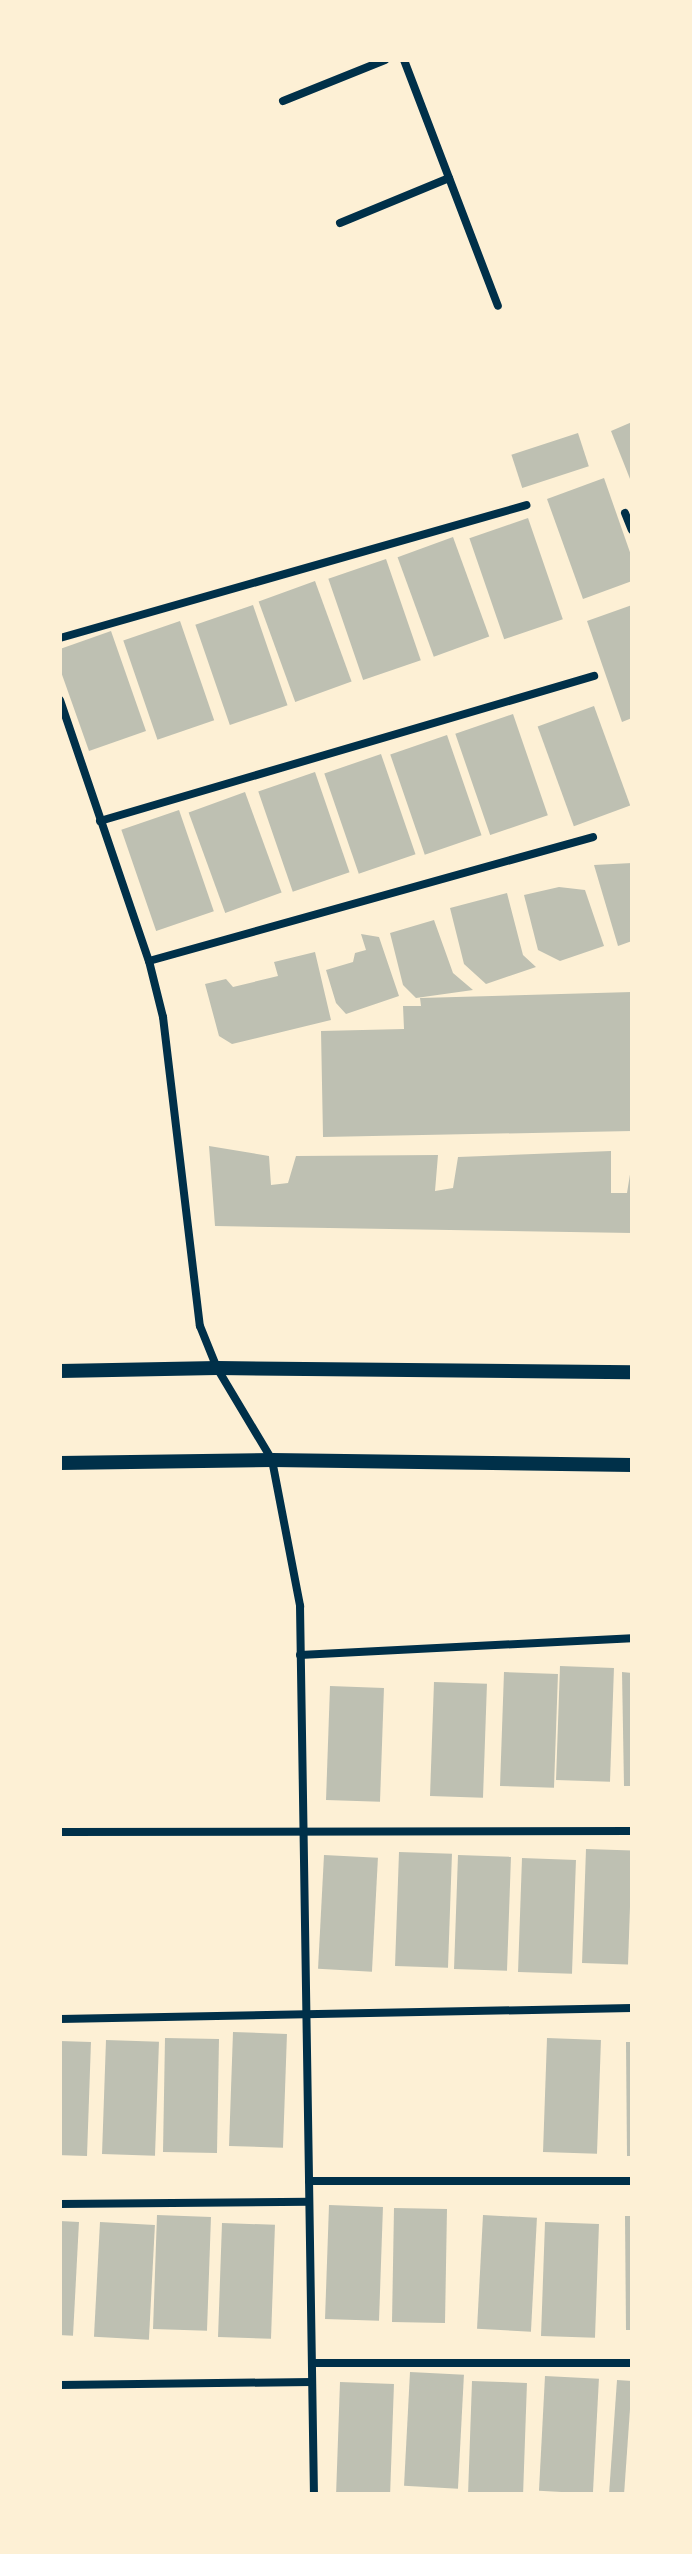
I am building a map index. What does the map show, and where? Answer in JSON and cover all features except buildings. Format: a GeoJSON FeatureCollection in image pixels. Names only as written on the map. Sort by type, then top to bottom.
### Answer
{"type":"FeatureCollection","features":[{"type":"Feature","properties":{"kind":"street"},"geometry":{"type":"LineString","coordinates":[[283,101],[385,60]]}},
{"type":"Feature","properties":{"kind":"street"},"geometry":{"type":"LineString","coordinates":[[404,60],[498,306]]}},
{"type":"Feature","properties":{"kind":"street"},"geometry":{"type":"LineString","coordinates":[[340,223],[449,178]]}},
{"type":"Feature","properties":{"kind":"street"},"geometry":{"type":"LineString","coordinates":[[60,638],[526,505]]}},
{"type":"Feature","properties":{"kind":"street"},"geometry":{"type":"LineString","coordinates":[[625,513],[632,530]]}},
{"type":"Feature","properties":{"kind":"street"},"geometry":{"type":"LineString","coordinates":[[100,821],[594,676]]}},
{"type":"Feature","properties":{"kind":"street"},"geometry":{"type":"LineString","coordinates":[[60,700],[149,961],[163,1017],[200,1326],[217,1368],[272,1460],[300,1606],[314,2494]]}},
{"type":"Feature","properties":{"kind":"street"},"geometry":{"type":"LineString","coordinates":[[149,961],[593,837]]}},
{"type":"Feature","properties":{"kind":"street"},"geometry":{"type":"LineString","coordinates":[[60,1371],[217,1368],[632,1372]]}},
{"type":"Feature","properties":{"kind":"street"},"geometry":{"type":"LineString","coordinates":[[60,1463],[272,1460],[632,1465]]}},
{"type":"Feature","properties":{"kind":"street"},"geometry":{"type":"LineString","coordinates":[[300,1655],[632,1638]]}},
{"type":"Feature","properties":{"kind":"street"},"geometry":{"type":"LineString","coordinates":[[60,1832],[632,1831]]}},
{"type":"Feature","properties":{"kind":"street"},"geometry":{"type":"LineString","coordinates":[[60,2019],[632,2008]]}},
{"type":"Feature","properties":{"kind":"street"},"geometry":{"type":"LineString","coordinates":[[309,2181],[632,2181]]}},
{"type":"Feature","properties":{"kind":"street"},"geometry":{"type":"LineString","coordinates":[[60,2204],[309,2202]]}},
{"type":"Feature","properties":{"kind":"street"},"geometry":{"type":"LineString","coordinates":[[312,2363],[632,2363]]}},
{"type":"Feature","properties":{"kind":"street"},"geometry":{"type":"LineString","coordinates":[[60,2385],[312,2382]]}}]}
